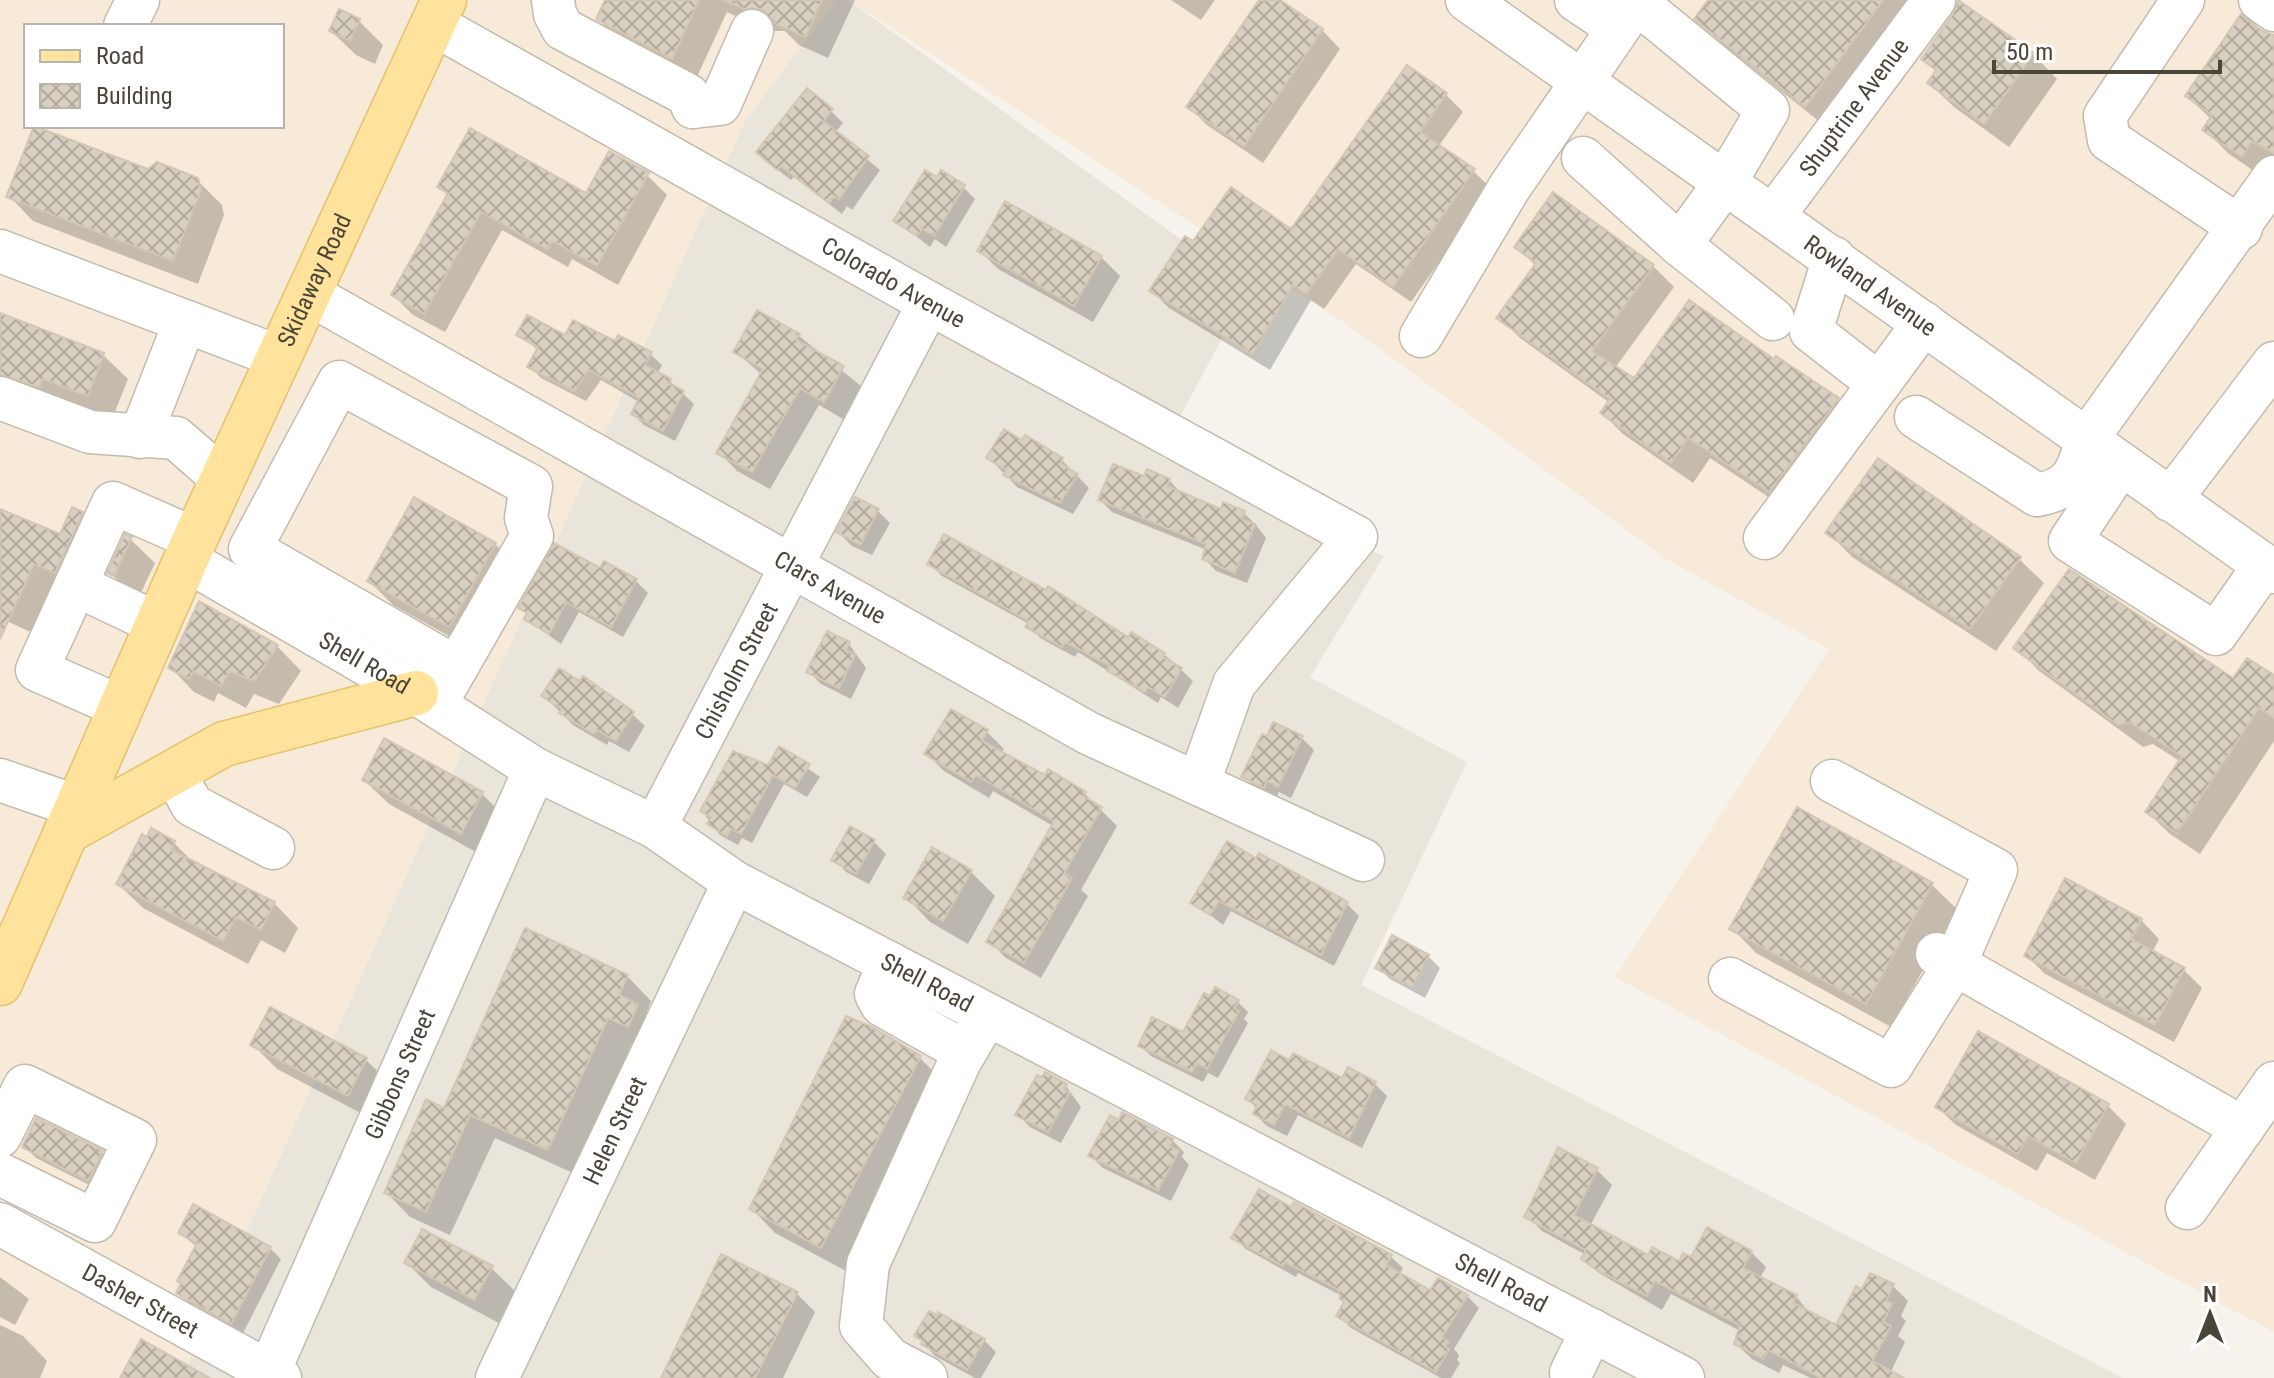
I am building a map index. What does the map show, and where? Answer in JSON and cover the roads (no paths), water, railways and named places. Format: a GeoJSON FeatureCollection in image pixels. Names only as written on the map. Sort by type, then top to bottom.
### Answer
{"type":"FeatureCollection","features":[{"type":"Feature","properties":{"kind":"main road","name":"Skidaway Road"},"geometry":{"type":"LineString","coordinates":[[0,983],[190,550],[376,141],[439,12]]}},
{"type":"Feature","properties":{"kind":"main road"},"geometry":{"type":"LineString","coordinates":[[72,820],[174,772],[224,744],[426,699]]}},
{"type":"Feature","properties":{"kind":"street"},"geometry":{"type":"LineString","coordinates":[[126,24],[138,0]]}},
{"type":"Feature","properties":{"kind":"street"},"geometry":{"type":"LineString","coordinates":[[553,0],[555,14],[563,29],[688,95],[693,107]]}},
{"type":"Feature","properties":{"kind":"street","name":"Rowland Avenue"},"geometry":{"type":"LineString","coordinates":[[1467,0],[2269,569]]}},
{"type":"Feature","properties":{"kind":"street"},"geometry":{"type":"LineString","coordinates":[[1576,0],[1631,10],[1768,110],[1726,181],[1680,245]]}},
{"type":"Feature","properties":{"kind":"street","name":"Shuptrine Avenue"},"geometry":{"type":"LineString","coordinates":[[1774,215],[1934,0]]}},
{"type":"Feature","properties":{"kind":"street"},"geometry":{"type":"LineString","coordinates":[[2183,0],[2105,116],[2109,140],[2241,228]]}},
{"type":"Feature","properties":{"kind":"street"},"geometry":{"type":"LineString","coordinates":[[2260,0],[2274,10]]}},
{"type":"Feature","properties":{"kind":"street"},"geometry":{"type":"LineString","coordinates":[[1421,336],[1509,188],[1631,10]]}},
{"type":"Feature","properties":{"kind":"street","name":"Colorado Avenue"},"geometry":{"type":"LineString","coordinates":[[439,12],[666,155],[1356,537],[1234,684],[1199,782]]}},
{"type":"Feature","properties":{"kind":"street"},"geometry":{"type":"LineString","coordinates":[[693,107],[720,104],[752,31]]}},
{"type":"Feature","properties":{"kind":"street"},"geometry":{"type":"LineString","coordinates":[[666,155],[693,107]]}},
{"type":"Feature","properties":{"kind":"street"},"geometry":{"type":"LineString","coordinates":[[1620,191],[1659,134]]}},
{"type":"Feature","properties":{"kind":"street"},"geometry":{"type":"LineString","coordinates":[[1583,158],[1680,245],[1773,319]]}},
{"type":"Feature","properties":{"kind":"street"},"geometry":{"type":"LineString","coordinates":[[1916,417],[2037,495],[2059,491],[2075,474],[2087,439],[2241,228],[2274,177]]}},
{"type":"Feature","properties":{"kind":"street"},"geometry":{"type":"LineString","coordinates":[[0,251],[279,357]]}},
{"type":"Feature","properties":{"kind":"street"},"geometry":{"type":"LineString","coordinates":[[1834,258],[1811,331],[1879,384]]}},
{"type":"Feature","properties":{"kind":"street","name":"Clars Avenue"},"geometry":{"type":"LineString","coordinates":[[309,294],[791,569],[1088,733],[1363,860]]}},
{"type":"Feature","properties":{"kind":"street","name":"Chisholm Street"},"geometry":{"type":"LineString","coordinates":[[655,827],[929,303]]}},
{"type":"Feature","properties":{"kind":"street"},"geometry":{"type":"LineString","coordinates":[[130,435],[185,322]]}},
{"type":"Feature","properties":{"kind":"street"},"geometry":{"type":"LineString","coordinates":[[1765,538],[1924,323]]}},
{"type":"Feature","properties":{"kind":"street"},"geometry":{"type":"LineString","coordinates":[[347,387],[378,334]]}},
{"type":"Feature","properties":{"kind":"street"},"geometry":{"type":"LineString","coordinates":[[2170,500],[2274,363]]}},
{"type":"Feature","properties":{"kind":"street"},"geometry":{"type":"LineString","coordinates":[[0,382],[96,418],[130,435]]}},
{"type":"Feature","properties":{"kind":"street"},"geometry":{"type":"LineString","coordinates":[[455,667],[250,549],[339,382],[531,486]]}},
{"type":"Feature","properties":{"kind":"street"},"geometry":{"type":"LineString","coordinates":[[440,437],[465,383]]}},
{"type":"Feature","properties":{"kind":"street"},"geometry":{"type":"LineString","coordinates":[[0,398],[90,432],[176,438],[223,479]]}},
{"type":"Feature","properties":{"kind":"street"},"geometry":{"type":"LineString","coordinates":[[244,434],[297,460]]}},
{"type":"Feature","properties":{"kind":"street"},"geometry":{"type":"LineString","coordinates":[[426,699],[455,667],[532,536],[526,518],[531,486],[557,435]]}},
{"type":"Feature","properties":{"kind":"street"},"geometry":{"type":"LineString","coordinates":[[2121,464],[2070,541],[2216,634],[2269,569]]}},
{"type":"Feature","properties":{"kind":"street","name":"Shell Road"},"geometry":{"type":"LineString","coordinates":[[76,585],[113,503],[535,769],[655,827],[734,882],[1592,1330],[1630,1366],[1683,1378]]}},
{"type":"Feature","properties":{"kind":"street"},"geometry":{"type":"LineString","coordinates":[[121,707],[37,670],[76,585],[158,624]]}},
{"type":"Feature","properties":{"kind":"street","name":"Gibbons Street"},"geometry":{"type":"LineString","coordinates":[[271,1376],[535,769]]}},
{"type":"Feature","properties":{"kind":"street"},"geometry":{"type":"LineString","coordinates":[[174,772],[192,805],[273,848]]}},
{"type":"Feature","properties":{"kind":"street"},"geometry":{"type":"LineString","coordinates":[[0,780],[72,820]]}},
{"type":"Feature","properties":{"kind":"street"},"geometry":{"type":"LineString","coordinates":[[1730,979],[1891,1066],[1996,870],[1832,781]]}},
{"type":"Feature","properties":{"kind":"street","name":"Helen Street"},"geometry":{"type":"LineString","coordinates":[[497,1378],[734,882]]}},
{"type":"Feature","properties":{"kind":"street"},"geometry":{"type":"LineString","coordinates":[[1946,959],[2243,1128]]}},
{"type":"Feature","properties":{"kind":"street"},"geometry":{"type":"LineString","coordinates":[[889,963],[876,994],[882,1005],[965,1052]]}},
{"type":"Feature","properties":{"kind":"street"},"geometry":{"type":"LineString","coordinates":[[908,1368],[861,1326],[868,1264],[965,1052],[987,1015]]}},
{"type":"Feature","properties":{"kind":"street"},"geometry":{"type":"LineString","coordinates":[[2187,1208],[2274,1083]]}},
{"type":"Feature","properties":{"kind":"street"},"geometry":{"type":"LineString","coordinates":[[2,1126],[25,1086],[135,1140],[95,1221],[3,1182]]}},
{"type":"Feature","properties":{"kind":"street"},"geometry":{"type":"LineString","coordinates":[[57,1255],[74,1210]]}},
{"type":"Feature","properties":{"kind":"street","name":"Dasher Street"},"geometry":{"type":"LineString","coordinates":[[0,1224],[271,1376]]}},
{"type":"Feature","properties":{"kind":"street"},"geometry":{"type":"LineString","coordinates":[[1571,1373],[1592,1330]]}}]}
